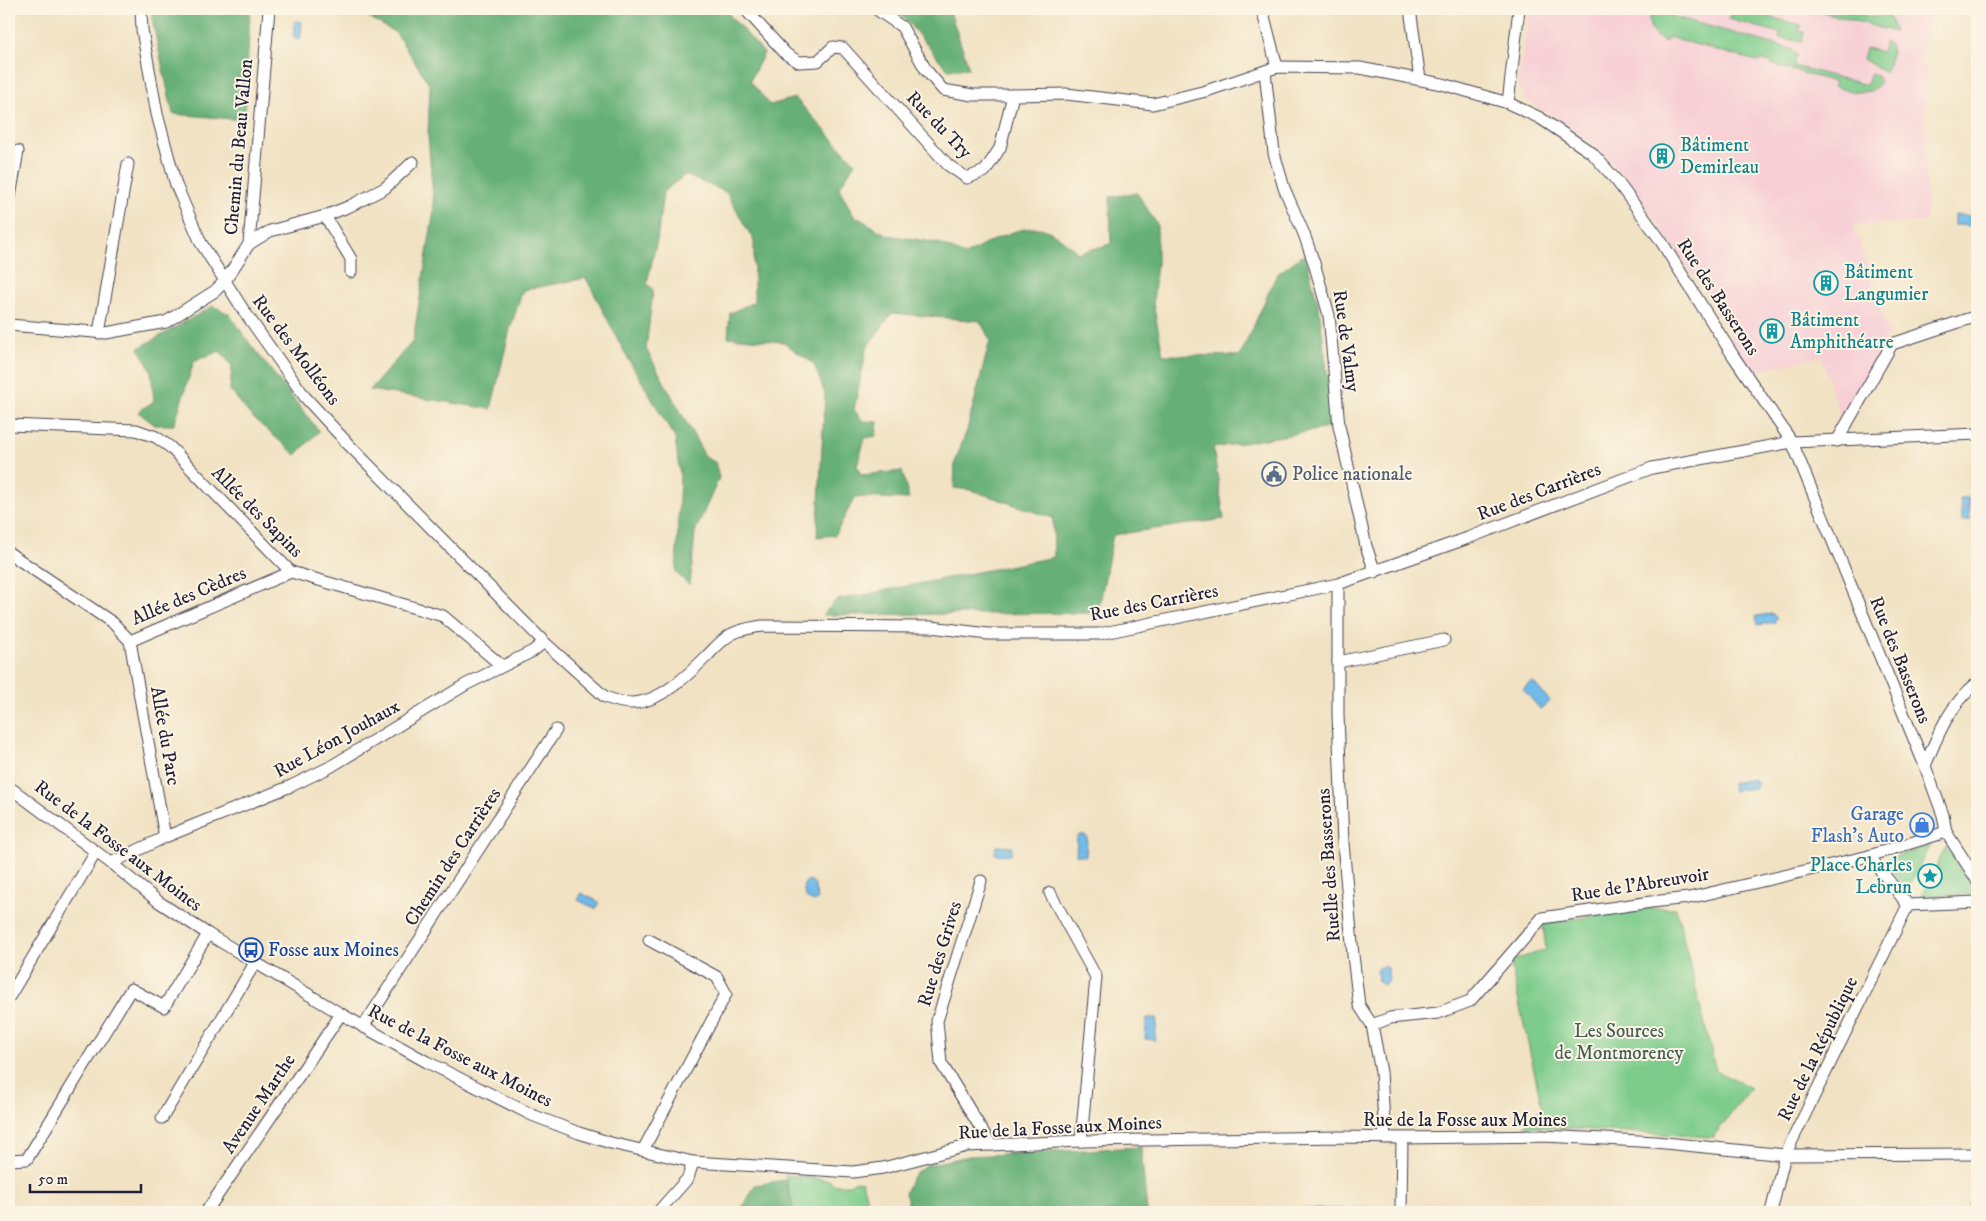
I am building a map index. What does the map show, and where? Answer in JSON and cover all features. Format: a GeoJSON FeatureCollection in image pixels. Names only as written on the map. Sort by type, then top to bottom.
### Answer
{"type":"FeatureCollection","features":[{"type":"Feature","properties":{"kind":"street","name":"Rue des Molléons"},"geometry":{"type":"LineString","coordinates":[[141,9],[142,30],[157,114],[176,185],[201,243],[225,281],[300,389],[348,445],[544,642]]}},
{"type":"Feature","properties":{"kind":"street","name":"Chemin du Beau Vallon"},"geometry":{"type":"LineString","coordinates":[[9,325],[106,333],[166,322],[215,291],[225,281],[249,244],[269,9]]}},
{"type":"Feature","properties":{"kind":"street","name":"Rue du Try"},"geometry":{"type":"LineString","coordinates":[[745,9],[786,54],[799,62],[818,61],[833,47],[843,48],[948,165],[967,178],[985,172],[1000,148],[1013,95],[973,95],[943,90],[926,70],[902,27],[876,9]]}},
{"type":"Feature","properties":{"kind":"street"},"geometry":{"type":"LineString","coordinates":[[1013,95],[1066,94],[1153,104],[1206,92],[1265,72],[1277,67],[1262,9]]}},
{"type":"Feature","properties":{"kind":"street"},"geometry":{"type":"LineString","coordinates":[[1410,9],[1420,80]]}},
{"type":"Feature","properties":{"kind":"street"},"geometry":{"type":"LineString","coordinates":[[1508,103],[1520,9]]}},
{"type":"Feature","properties":{"kind":"street","name":"Rue des Basserons"},"geometry":{"type":"LineString","coordinates":[[1277,67],[1360,68],[1420,80],[1508,103],[1540,118],[1592,153],[1616,180],[1659,238],[1734,357],[1792,442],[1924,766],[1943,815],[1946,832],[1977,880]]}},
{"type":"Feature","properties":{"kind":"street","name":"Rue de Valmy"},"geometry":{"type":"LineString","coordinates":[[1265,72],[1274,153],[1284,188],[1314,263],[1329,315],[1339,426],[1366,546],[1375,572]]}},
{"type":"Feature","properties":{"kind":"street"},"geometry":{"type":"LineString","coordinates":[[9,202],[18,151]]}},
{"type":"Feature","properties":{"kind":"street"},"geometry":{"type":"LineString","coordinates":[[249,244],[270,231],[325,216],[350,206],[385,188],[413,162]]}},
{"type":"Feature","properties":{"kind":"street"},"geometry":{"type":"LineString","coordinates":[[99,333],[128,164]]}},
{"type":"Feature","properties":{"kind":"street"},"geometry":{"type":"LineString","coordinates":[[325,216],[351,259],[351,272]]}},
{"type":"Feature","properties":{"kind":"street"},"geometry":{"type":"LineString","coordinates":[[1837,441],[1892,344],[1977,316]]}},
{"type":"Feature","properties":{"kind":"street","name":"Allée des Sapins"},"geometry":{"type":"LineString","coordinates":[[9,425],[136,430],[156,437],[170,448],[290,572],[443,616],[502,666]]}},
{"type":"Feature","properties":{"kind":"street","name":"Rue des Carrières"},"geometry":{"type":"LineString","coordinates":[[544,642],[605,696],[617,701],[633,703],[652,698],[673,686],[685,677],[722,640],[742,629],[770,626],[931,627],[988,634],[1099,634],[1338,584],[1375,572],[1652,468],[1792,442],[1977,434]]}},
{"type":"Feature","properties":{"kind":"street","name":"Allée des Cèdres"},"geometry":{"type":"LineString","coordinates":[[9,552],[113,622],[130,641],[290,572]]}},
{"type":"Feature","properties":{"kind":"street","name":"Ruelle des Basserons"},"geometry":{"type":"LineString","coordinates":[[1338,584],[1338,662],[1343,843],[1358,1004],[1372,1025],[1381,1072],[1385,1138]]}},
{"type":"Feature","properties":{"kind":"street"},"geometry":{"type":"LineString","coordinates":[[1338,662],[1444,640]]}},
{"type":"Feature","properties":{"kind":"street","name":"Allée du Parc"},"geometry":{"type":"LineString","coordinates":[[130,641],[165,838]]}},
{"type":"Feature","properties":{"kind":"street","name":"Rue Léon Jouhaux"},"geometry":{"type":"LineString","coordinates":[[111,863],[165,838],[291,786],[330,767],[457,690],[533,651],[544,642]]}},
{"type":"Feature","properties":{"kind":"street"},"geometry":{"type":"LineString","coordinates":[[1924,766],[1942,724],[1954,706],[1977,683]]}},
{"type":"Feature","properties":{"kind":"street","name":"Chemin des Carrières"},"geometry":{"type":"LineString","coordinates":[[363,1027],[556,730]]}},
{"type":"Feature","properties":{"kind":"street","name":"Rue de la Fosse aux Moines"},"geometry":{"type":"LineString","coordinates":[[9,787],[111,863],[159,902],[255,963],[363,1027],[479,1090],[532,1115],[611,1143],[692,1162],[853,1172],[883,1168],[967,1146],[1081,1141],[1543,1136],[1656,1142],[1785,1155],[1977,1154]]}},
{"type":"Feature","properties":{"kind":"street","name":"Rue de l'Abreuvoir"},"geometry":{"type":"LineString","coordinates":[[1372,1025],[1390,1018],[1438,1013],[1470,1001],[1542,918],[1689,898],[1869,856],[1946,832]]}},
{"type":"Feature","properties":{"kind":"street"},"geometry":{"type":"LineString","coordinates":[[9,996],[96,852]]}},
{"type":"Feature","properties":{"kind":"street"},"geometry":{"type":"LineString","coordinates":[[1869,856],[1908,905],[1977,902]]}},
{"type":"Feature","properties":{"kind":"street","name":"Rue des Grives"},"geometry":{"type":"LineString","coordinates":[[981,881],[937,1021],[941,1063],[991,1145]]}},
{"type":"Feature","properties":{"kind":"street"},"geometry":{"type":"LineString","coordinates":[[1050,893],[1096,977],[1081,1141]]}},
{"type":"Feature","properties":{"kind":"street","name":"Rue de la République"},"geometry":{"type":"LineString","coordinates":[[1771,1212],[1785,1155],[1908,905]]}},
{"type":"Feature","properties":{"kind":"street"},"geometry":{"type":"LineString","coordinates":[[9,1160],[26,1159],[131,989],[164,1007],[208,934]]}},
{"type":"Feature","properties":{"kind":"street"},"geometry":{"type":"LineString","coordinates":[[643,1150],[726,994],[716,977],[649,940]]}},
{"type":"Feature","properties":{"kind":"street"},"geometry":{"type":"LineString","coordinates":[[162,1118],[255,963]]}},
{"type":"Feature","properties":{"kind":"street","name":"Avenue Marthe"},"geometry":{"type":"LineString","coordinates":[[206,1212],[341,1014]]}},
{"type":"Feature","properties":{"kind":"street"},"geometry":{"type":"LineString","coordinates":[[1401,1212],[1402,1138]]}},
{"type":"Feature","properties":{"kind":"street"},"geometry":{"type":"LineString","coordinates":[[658,1212],[688,1178],[692,1162]]}},
{"type":"Feature","properties":{"kind":"street"},"geometry":{"type":"LineString","coordinates":[[1976,1212],[1977,1203]]}},
{"type":"Feature","properties":{"kind":"shaded area"},"geometry":{"type":"Polygon","coordinates":[[[1531,9],[1932,9],[1918,68],[1926,68],[1926,222],[1854,225],[1889,336],[1885,337],[1882,348],[1841,420],[1821,356],[1746,373],[1725,342],[1733,333],[1632,186],[1601,150],[1525,99],[1517,84],[1531,9]]]}},
{"type":"Feature","properties":{"kind":"green space"},"geometry":{"type":"Polygon","coordinates":[[[151,9],[250,9],[245,120],[173,114],[151,9]]]}},
{"type":"Feature","properties":{"kind":"green space"},"geometry":{"type":"Polygon","coordinates":[[[360,9],[724,9],[764,53],[750,81],[770,105],[795,98],[855,163],[839,188],[853,215],[887,235],[938,243],[965,255],[1010,233],[1029,228],[1038,228],[1054,234],[1078,253],[1111,244],[1110,197],[1137,193],[1157,224],[1157,263],[1153,303],[1163,355],[1240,356],[1277,274],[1305,254],[1319,308],[1334,427],[1213,448],[1224,519],[1113,535],[1098,613],[823,615],[836,600],[1054,557],[1053,518],[971,490],[954,488],[955,462],[967,430],[990,340],[980,321],[892,313],[867,347],[854,410],[863,421],[878,422],[876,436],[865,438],[857,466],[861,475],[902,471],[909,499],[855,497],[835,535],[817,537],[825,394],[814,364],[783,342],[728,337],[730,313],[754,302],[754,241],[726,192],[685,175],[663,192],[657,240],[647,283],[653,290],[646,349],[706,458],[715,462],[719,478],[695,532],[690,585],[676,573],[680,476],[675,438],[626,355],[586,278],[523,290],[510,329],[491,409],[370,390],[413,341],[434,210],[428,135],[430,85],[396,33],[363,14],[360,9]]]}},
{"type":"Feature","properties":{"kind":"green space"},"geometry":{"type":"Polygon","coordinates":[[[893,9],[949,9],[969,68],[948,70],[901,14],[893,9]]]}},
{"type":"Feature","properties":{"kind":"green space"},"geometry":{"type":"Polygon","coordinates":[[[1747,9],[1770,11],[1769,17],[1801,25],[1799,31],[1804,32],[1802,42],[1779,38],[1780,33],[1728,19],[1729,16],[1747,9]]]}},
{"type":"Feature","properties":{"kind":"green space"},"geometry":{"type":"Polygon","coordinates":[[[1812,9],[1839,9],[1875,18],[1879,9],[1890,18],[1895,32],[1812,9]]]}},
{"type":"Feature","properties":{"kind":"green space"},"geometry":{"type":"Polygon","coordinates":[[[1661,13],[1791,49],[1797,55],[1794,66],[1867,85],[1870,74],[1877,76],[1880,82],[1876,87],[1865,92],[1852,91],[1833,87],[1835,82],[1771,64],[1771,62],[1761,60],[1760,62],[1668,37],[1666,42],[1653,33],[1649,23],[1649,18],[1654,14],[1661,13]]]}},
{"type":"Feature","properties":{"kind":"green space"},"geometry":{"type":"Polygon","coordinates":[[[1885,42],[1890,45],[1892,51],[1885,73],[1863,59],[1866,48],[1882,52],[1885,42]]]}},
{"type":"Feature","properties":{"kind":"green space"},"geometry":{"type":"Polygon","coordinates":[[[213,306],[229,314],[250,344],[319,431],[296,455],[252,417],[230,390],[232,366],[220,351],[194,361],[174,425],[155,425],[138,412],[154,401],[151,370],[139,348],[213,306]]]}},
{"type":"Feature","properties":{"kind":"green space"},"geometry":{"type":"Polygon","coordinates":[[[1930,845],[1907,890],[1883,861],[1930,845]]]}},
{"type":"Feature","properties":{"kind":"green space"},"geometry":{"type":"Polygon","coordinates":[[[1946,846],[1977,894],[1922,896],[1946,846]]]}},
{"type":"Feature","properties":{"kind":"green space","name":"Les Sources de Montmorency"},"geometry":{"type":"Polygon","coordinates":[[[1642,908],[1676,908],[1716,1071],[1751,1088],[1713,1137],[1524,1126],[1542,1107],[1510,961],[1546,950],[1543,924],[1642,908]]]}},
{"type":"Feature","properties":{"kind":"green space"},"geometry":{"type":"Polygon","coordinates":[[[1141,1147],[1147,1212],[911,1212],[905,1193],[912,1177],[926,1165],[969,1156],[1141,1147]]]}},
{"type":"Feature","properties":{"kind":"green space"},"geometry":{"type":"Polygon","coordinates":[[[785,1175],[829,1180],[833,1185],[849,1185],[856,1181],[862,1182],[870,1212],[794,1212],[785,1175]]]}},
{"type":"Feature","properties":{"kind":"green space"},"geometry":{"type":"Polygon","coordinates":[[[785,1180],[794,1212],[736,1212],[745,1204],[755,1185],[785,1180]]]}},
{"type":"Feature","properties":{"kind":"green space"},"geometry":{"type":"Polygon","coordinates":[[[1391,1208],[1391,1212],[1211,1212],[1218,1210],[1391,1208]]]}},
{"type":"Feature","properties":{"kind":"water"},"geometry":{"type":"Polygon","coordinates":[[[295,21],[302,22],[300,39],[293,38],[295,21]]]}},
{"type":"Feature","properties":{"kind":"water"},"geometry":{"type":"Polygon","coordinates":[[[1955,215],[1977,216],[1977,226],[1955,225],[1955,215]]]}},
{"type":"Feature","properties":{"kind":"water"},"geometry":{"type":"Polygon","coordinates":[[[1960,498],[1968,498],[1970,520],[1962,521],[1960,498]]]}},
{"type":"Feature","properties":{"kind":"water"},"geometry":{"type":"Polygon","coordinates":[[[1773,614],[1777,618],[1775,622],[1758,625],[1756,616],[1773,614]]]}},
{"type":"Feature","properties":{"kind":"water"},"geometry":{"type":"Polygon","coordinates":[[[1532,681],[1550,701],[1540,709],[1523,689],[1532,681]]]}},
{"type":"Feature","properties":{"kind":"water"},"geometry":{"type":"Polygon","coordinates":[[[1753,779],[1758,783],[1754,788],[1733,791],[1732,783],[1753,779]]]}},
{"type":"Feature","properties":{"kind":"water"},"geometry":{"type":"Polygon","coordinates":[[[1085,835],[1087,838],[1086,856],[1076,855],[1077,837],[1085,835]]]}},
{"type":"Feature","properties":{"kind":"water"},"geometry":{"type":"Polygon","coordinates":[[[996,846],[1012,847],[1011,855],[995,854],[996,846]]]}},
{"type":"Feature","properties":{"kind":"water"},"geometry":{"type":"Polygon","coordinates":[[[807,881],[812,881],[815,884],[818,899],[814,902],[807,898],[804,893],[804,884],[807,881]]]}},
{"type":"Feature","properties":{"kind":"water"},"geometry":{"type":"Polygon","coordinates":[[[581,893],[599,902],[596,909],[578,900],[581,893]]]}},
{"type":"Feature","properties":{"kind":"water"},"geometry":{"type":"Polygon","coordinates":[[[1384,966],[1388,969],[1389,981],[1384,985],[1378,981],[1377,970],[1384,966]]]}},
{"type":"Feature","properties":{"kind":"water"},"geometry":{"type":"Polygon","coordinates":[[[1147,1018],[1157,1018],[1155,1040],[1145,1039],[1147,1018]]]}},
{"type":"Feature","properties":{"kind":"place","name":"Bâtiment Demirleau"},"geometry":{"type":"Point","coordinates":[1662,156]}},
{"type":"Feature","properties":{"kind":"place","name":"Bâtiment Langumier"},"geometry":{"type":"Point","coordinates":[1826,283]}},
{"type":"Feature","properties":{"kind":"place","name":"Bâtiment Amphithéatre"},"geometry":{"type":"Point","coordinates":[1772,331]}},
{"type":"Feature","properties":{"kind":"place","name":"Police nationale"},"geometry":{"type":"Point","coordinates":[1274,474]}},
{"type":"Feature","properties":{"kind":"place","name":"Garage Flash's Auto"},"geometry":{"type":"Point","coordinates":[1922,825]}},
{"type":"Feature","properties":{"kind":"place","name":"Place Charles Lebrun"},"geometry":{"type":"Point","coordinates":[1930,876]}},
{"type":"Feature","properties":{"kind":"place","name":"Fosse aux Moines"},"geometry":{"type":"Point","coordinates":[251,950]}}]}
